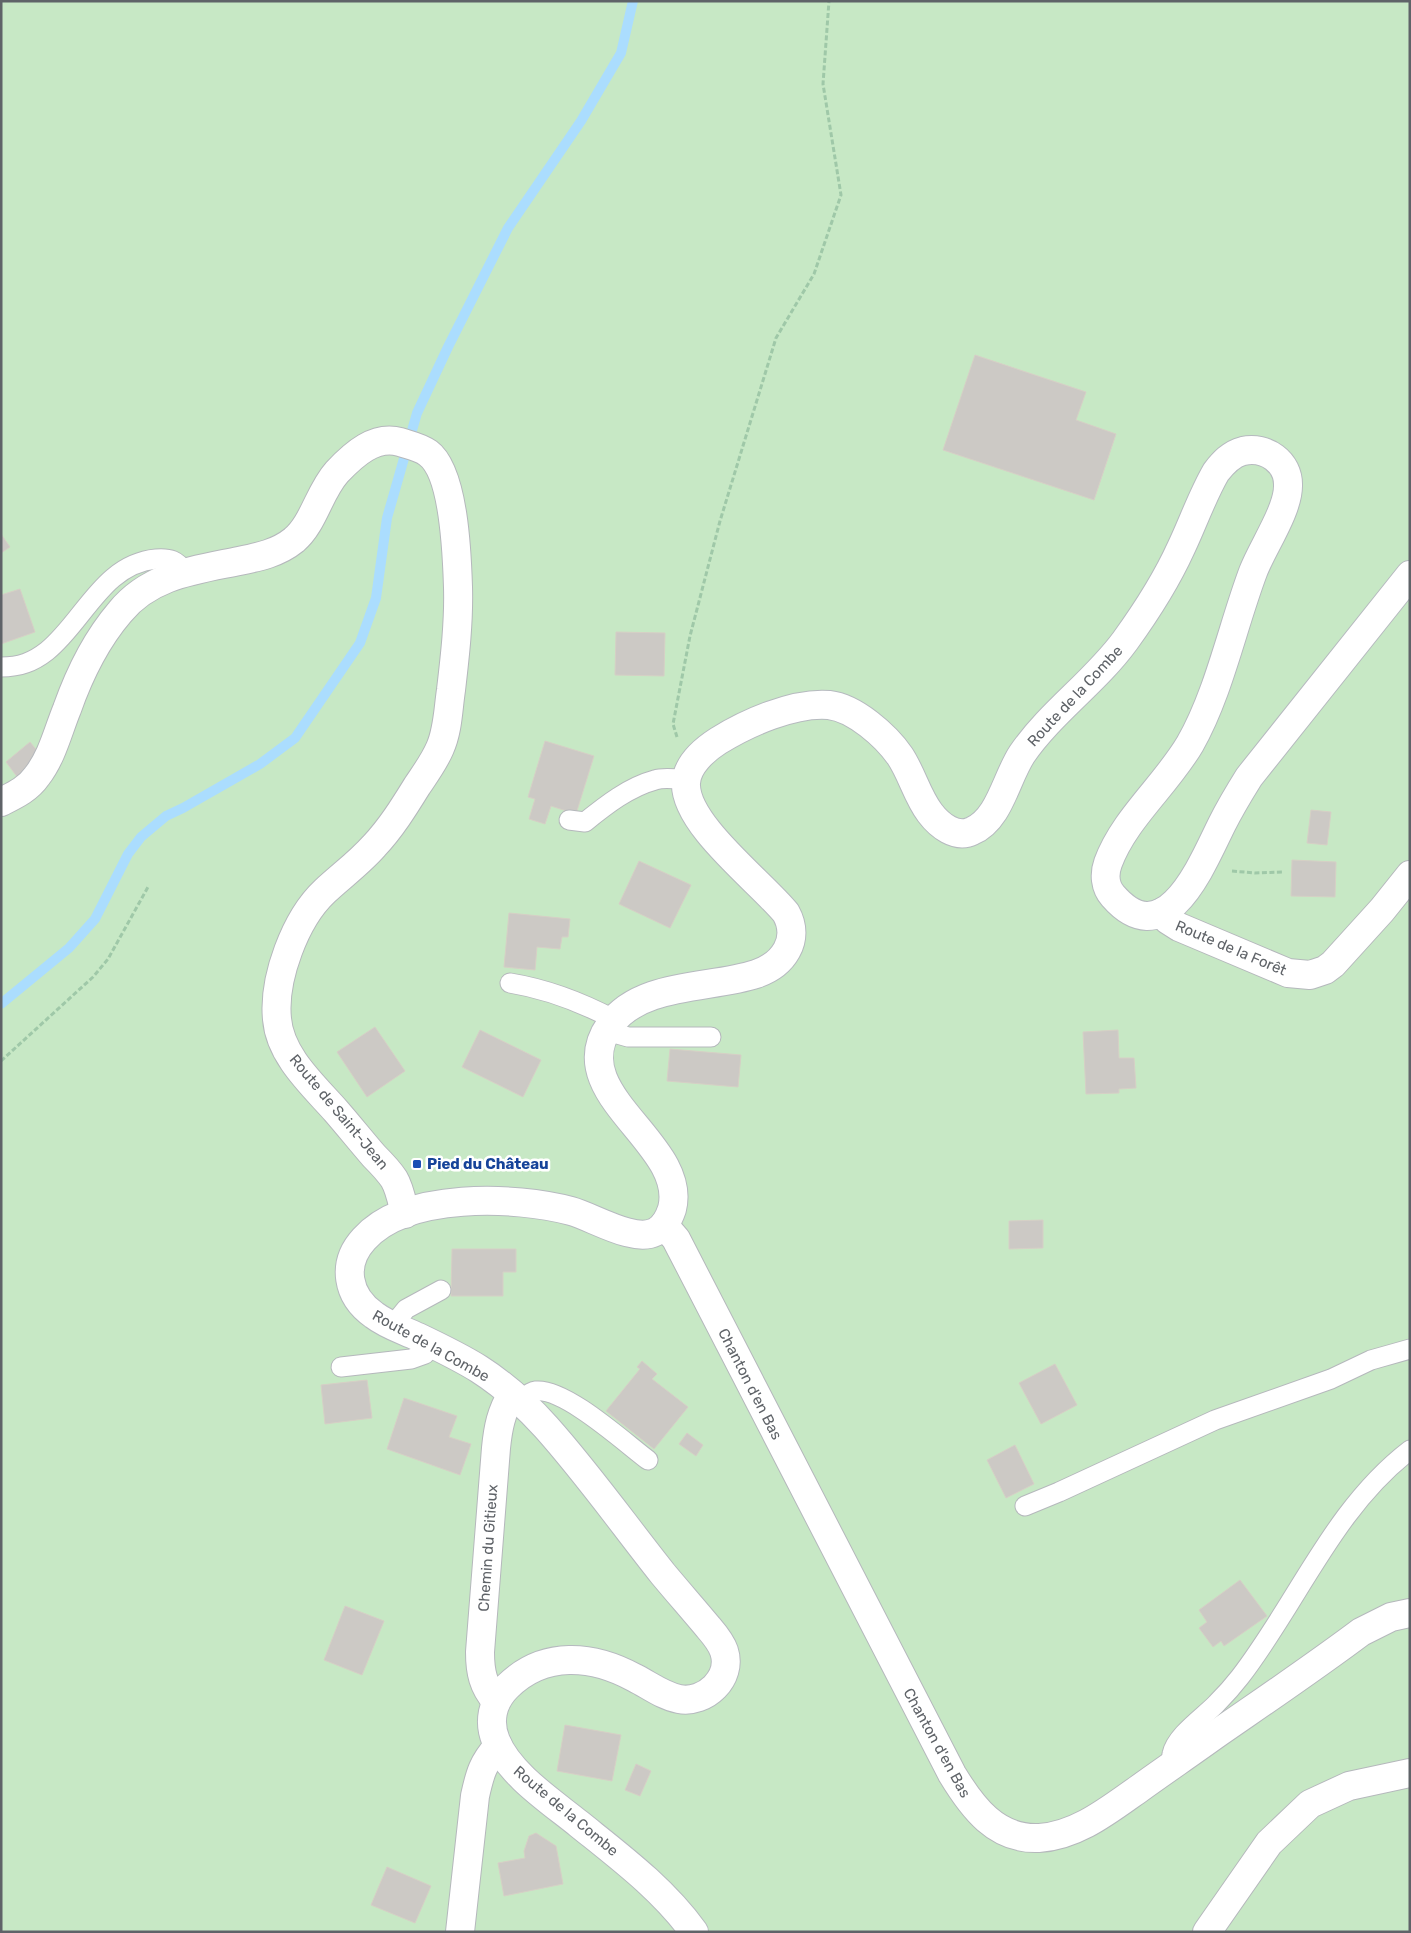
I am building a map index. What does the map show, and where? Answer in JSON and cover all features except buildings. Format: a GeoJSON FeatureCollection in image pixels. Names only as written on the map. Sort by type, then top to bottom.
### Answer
{"type":"FeatureCollection","features":[{"type":"Feature","properties":{"kind":"street","name":"Route de Saint-Jean"},"geometry":{"type":"LineString","coordinates":[[1,802],[29,786],[39,774],[51,754],[80,678],[98,643],[120,612],[142,591],[152,584],[185,572],[260,557],[292,542],[302,532],[326,486],[336,473],[370,444],[393,440],[422,449],[436,460],[442,471],[449,494],[458,586],[456,649],[445,733],[434,760],[389,828],[373,848],[323,892],[310,907],[292,941],[282,972],[276,1002],[280,1037],[286,1050],[394,1180],[405,1214]]}},
{"type":"Feature","properties":{"kind":"street","name":"Route de la Combe"},"geometry":{"type":"LineString","coordinates":[[689,773],[707,749],[744,727],[785,711],[804,706],[842,708],[864,721],[894,748],[907,768],[930,813],[937,820],[956,833],[964,834],[972,831],[983,824],[990,815],[1014,767],[1042,729],[1108,661],[1135,627],[1161,588],[1216,472],[1228,458],[1236,453],[1260,450],[1274,458],[1285,470],[1288,484],[1285,505],[1253,571],[1197,730],[1183,756],[1122,837],[1108,865],[1106,874],[1108,889],[1118,902],[1140,914],[1152,915],[1162,912]]}},
{"type":"Feature","properties":{"kind":"street"},"geometry":{"type":"LineString","coordinates":[[1162,912],[1182,897],[1197,875],[1229,808],[1249,777],[1410,576]]}},
{"type":"Feature","properties":{"kind":"street"},"geometry":{"type":"LineString","coordinates":[[664,1225],[673,1204],[671,1182],[657,1156],[605,1083],[599,1059],[603,1039],[611,1025],[631,1006],[650,997],[763,972],[785,954],[791,938],[792,925],[786,913],[724,848],[692,808],[686,790],[689,773]]}},
{"type":"Feature","properties":{"kind":"street","name":"Route de la Forêt"},"geometry":{"type":"LineString","coordinates":[[1162,912],[1168,920],[1179,927],[1246,956],[1288,973],[1310,975],[1325,970],[1333,964],[1382,910],[1410,875]]}},
{"type":"Feature","properties":{"kind":"street","name":"Route de la Combe"},"geometry":{"type":"LineString","coordinates":[[664,1225],[655,1232],[640,1235],[567,1210],[483,1199],[448,1203],[405,1214],[380,1225],[365,1238],[352,1257],[349,1275],[354,1293],[359,1301],[375,1316],[481,1370],[516,1398],[563,1446],[664,1575],[715,1635],[724,1651],[726,1667],[720,1681],[708,1693],[697,1699],[682,1700],[667,1696],[605,1664],[582,1660],[559,1661],[528,1671],[512,1682],[496,1701],[493,1709],[494,1736],[498,1746],[521,1776],[641,1874],[672,1904],[694,1932]]}},
{"type":"Feature","properties":{"kind":"street","name":"Chanton d'en Bas"},"geometry":{"type":"LineString","coordinates":[[664,1225],[676,1239],[930,1734],[960,1788],[988,1822],[1014,1834],[1038,1838],[1055,1836],[1074,1830],[1107,1811],[1361,1632],[1391,1617],[1410,1613]]}},
{"type":"Feature","properties":{"kind":"street","name":"Chemin du Gitieux"},"geometry":{"type":"LineString","coordinates":[[496,1701],[483,1681],[480,1652],[499,1422],[504,1407],[516,1398]]}},
{"type":"Feature","properties":{"kind":"street"},"geometry":{"type":"LineString","coordinates":[[460,1932],[475,1796],[486,1759],[498,1746]]}},
{"type":"Feature","properties":{"kind":"street"},"geometry":{"type":"LineString","coordinates":[[1207,1932],[1269,1843],[1310,1804],[1349,1786],[1410,1773]]}},
{"type":"Feature","properties":{"kind":"lane"},"geometry":{"type":"LineString","coordinates":[[1,667],[28,663],[48,650],[110,580],[138,563],[147,560],[171,559],[179,563],[185,572]]}},
{"type":"Feature","properties":{"kind":"lane"},"geometry":{"type":"LineString","coordinates":[[569,820],[585,822],[605,806],[631,790],[656,779],[689,773]]}},
{"type":"Feature","properties":{"kind":"lane"},"geometry":{"type":"LineString","coordinates":[[510,983],[532,986],[574,1001],[628,1037],[711,1037]]}},
{"type":"Feature","properties":{"kind":"lane"},"geometry":{"type":"LineString","coordinates":[[393,1325],[406,1309],[441,1290]]}},
{"type":"Feature","properties":{"kind":"lane"},"geometry":{"type":"LineString","coordinates":[[341,1367],[411,1358],[425,1354],[432,1344]]}},
{"type":"Feature","properties":{"kind":"lane"},"geometry":{"type":"LineString","coordinates":[[1025,1506],[1216,1420],[1331,1379],[1371,1360],[1410,1349]]}},
{"type":"Feature","properties":{"kind":"lane"},"geometry":{"type":"LineString","coordinates":[[516,1398],[536,1391],[548,1392],[565,1399],[648,1460]]}},
{"type":"Feature","properties":{"kind":"lane"},"geometry":{"type":"LineString","coordinates":[[1173,1765],[1172,1754],[1177,1744],[1196,1722],[1218,1703],[1258,1654],[1306,1574],[1337,1528],[1363,1495],[1395,1462],[1410,1450]]}},
{"type":"Feature","properties":{"kind":"path"},"geometry":{"type":"LineString","coordinates":[[689,773],[673,724],[690,636],[720,522],[776,338],[814,274],[841,195],[823,84],[830,1]]}},
{"type":"Feature","properties":{"kind":"path"},"geometry":{"type":"LineString","coordinates":[[1203,862],[1234,871],[1283,872]]}},
{"type":"Feature","properties":{"kind":"path"},"geometry":{"type":"LineString","coordinates":[[1,1061],[93,977],[108,959],[148,887]]}},
{"type":"Feature","properties":{"kind":"green space"},"geometry":{"type":"Polygon","coordinates":[[[1,1],[1410,1],[1410,1932],[1,1932],[1,1]]]}},
{"type":"Feature","properties":{"kind":"waterway"},"geometry":{"type":"LineString","coordinates":[[1,1004],[69,948],[95,919],[128,854],[141,837],[166,816],[260,764],[295,738],[360,643],[376,598],[387,518],[417,413],[508,228],[581,121],[621,53],[633,1]]}},
{"type":"Feature","properties":{"kind":"place","name":"Pied du Château"},"geometry":{"type":"Point","coordinates":[417,1164]}}]}
